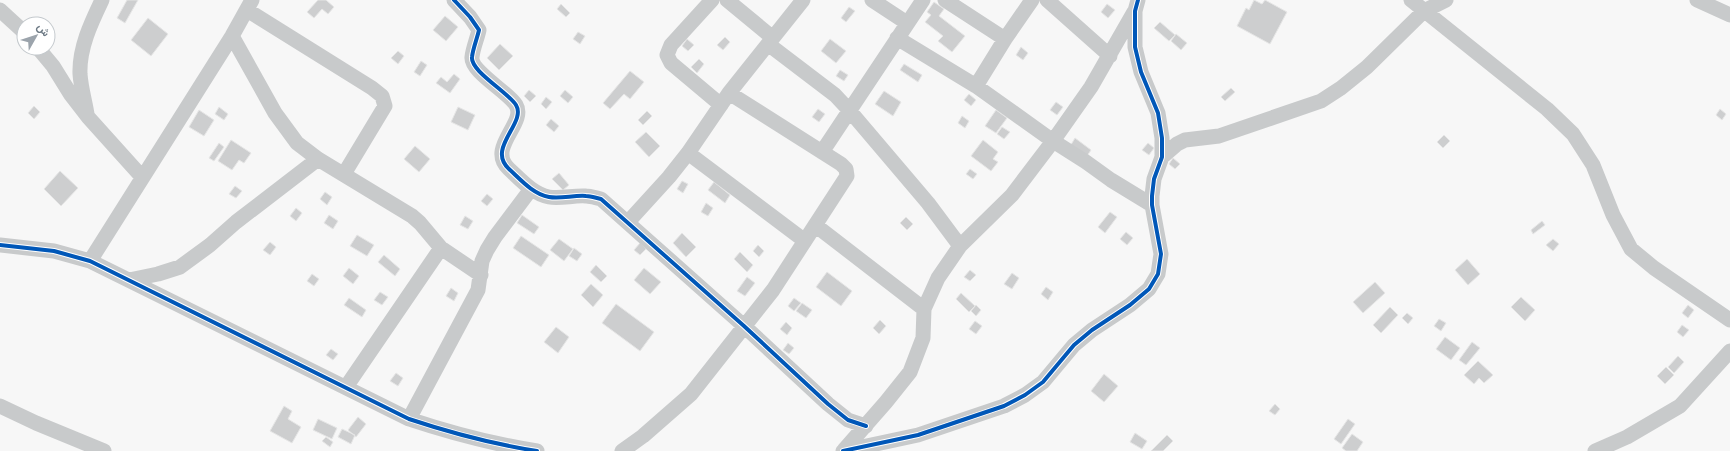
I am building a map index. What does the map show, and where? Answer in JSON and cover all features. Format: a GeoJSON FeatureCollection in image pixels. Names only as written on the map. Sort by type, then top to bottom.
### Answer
{"type":"FeatureCollection","features":[{"type":"Feature","properties":{"kind":"street"},"geometry":{"type":"LineString","coordinates":[[88,117],[80,74],[81,56],[92,22],[102,0]]}},
{"type":"Feature","properties":{"kind":"street"},"geometry":{"type":"LineString","coordinates":[[454,0],[470,17],[478,30],[472,58],[475,67],[512,99],[518,107],[518,116],[505,139],[502,156],[507,167],[531,189],[550,197],[586,196],[601,199],[744,326],[828,404],[848,420],[866,426]]}},
{"type":"Feature","properties":{"kind":"street"},"geometry":{"type":"LineString","coordinates":[[622,451],[643,436],[691,394],[773,290],[847,176],[846,169],[841,164],[725,99],[670,63],[667,55],[671,44],[712,0]]}},
{"type":"Feature","properties":{"kind":"street"},"geometry":{"type":"LineString","coordinates":[[727,0],[771,41],[850,110],[928,203],[960,246]]}},
{"type":"Feature","properties":{"kind":"street"},"geometry":{"type":"LineString","coordinates":[[628,222],[669,177],[688,153],[725,99],[803,0]]}},
{"type":"Feature","properties":{"kind":"street"},"geometry":{"type":"LineString","coordinates":[[872,0],[907,23]]}},
{"type":"Feature","properties":{"kind":"street"},"geometry":{"type":"LineString","coordinates":[[822,152],[923,0]]}},
{"type":"Feature","properties":{"kind":"street"},"geometry":{"type":"LineString","coordinates":[[945,0],[1005,39]]}},
{"type":"Feature","properties":{"kind":"street"},"geometry":{"type":"LineString","coordinates":[[976,86],[1005,39],[1032,0]]}},
{"type":"Feature","properties":{"kind":"street"},"geometry":{"type":"LineString","coordinates":[[1047,0],[1110,56]]}},
{"type":"Feature","properties":{"kind":"street"},"geometry":{"type":"LineString","coordinates":[[1411,0],[1547,109],[1573,134],[1593,165],[1613,215],[1631,249],[1654,268],[1730,320]]}},
{"type":"Feature","properties":{"kind":"street"},"geometry":{"type":"LineString","coordinates":[[1162,158],[1185,140],[1219,136],[1321,101],[1367,67],[1424,11],[1446,0]]}},
{"type":"Feature","properties":{"kind":"street"},"geometry":{"type":"LineString","coordinates":[[1697,0],[1730,15]]}},
{"type":"Feature","properties":{"kind":"street"},"geometry":{"type":"LineString","coordinates":[[90,261],[250,5],[382,96],[385,106],[344,174]]}},
{"type":"Feature","properties":{"kind":"street"},"geometry":{"type":"LineString","coordinates":[[843,451],[866,426],[910,372],[923,338],[924,309],[938,278],[960,246],[1012,195],[1053,141],[1091,87],[1110,56],[1136,5]]}},
{"type":"Feature","properties":{"kind":"street"},"geometry":{"type":"LineString","coordinates":[[843,451],[918,435],[1004,406],[1025,395],[1043,382],[1074,345],[1092,330],[1130,305],[1148,290],[1158,274],[1161,254],[1152,205],[1154,179],[1162,158],[1162,138],[1158,113],[1141,72],[1135,47],[1136,5]]}},
{"type":"Feature","properties":{"kind":"street"},"geometry":{"type":"LineString","coordinates":[[0,10],[16,25]]}},
{"type":"Feature","properties":{"kind":"street"},"geometry":{"type":"LineString","coordinates":[[232,36],[275,113],[297,143],[318,159],[412,216],[420,223],[441,248],[481,275]]}},
{"type":"Feature","properties":{"kind":"street"},"geometry":{"type":"LineString","coordinates":[[897,38],[976,86],[1053,141],[1111,180],[1152,205]]}},
{"type":"Feature","properties":{"kind":"street"},"geometry":{"type":"LineString","coordinates":[[45,56],[88,117],[142,177]]}},
{"type":"Feature","properties":{"kind":"street"},"geometry":{"type":"LineString","coordinates":[[688,153],[805,240]]}},
{"type":"Feature","properties":{"kind":"street"},"geometry":{"type":"LineString","coordinates":[[129,280],[158,274],[180,267],[210,246],[236,222],[318,159]]}},
{"type":"Feature","properties":{"kind":"street"},"geometry":{"type":"LineString","coordinates":[[409,419],[478,290],[482,261],[495,237],[531,189]]}},
{"type":"Feature","properties":{"kind":"street"},"geometry":{"type":"LineString","coordinates":[[815,225],[924,309]]}},
{"type":"Feature","properties":{"kind":"street"},"geometry":{"type":"LineString","coordinates":[[0,245],[54,251],[90,261],[409,419],[448,432],[493,444],[537,451]]}},
{"type":"Feature","properties":{"kind":"street"},"geometry":{"type":"LineString","coordinates":[[346,387],[441,248]]}},
{"type":"Feature","properties":{"kind":"street"},"geometry":{"type":"LineString","coordinates":[[1595,451],[1628,437],[1680,406],[1730,351]]}},
{"type":"Feature","properties":{"kind":"street"},"geometry":{"type":"LineString","coordinates":[[0,406],[36,423],[104,451]]}},
{"type":"Feature","properties":{"kind":"building"},"geometry":{"type":"Polygon","coordinates":[[[127,0],[138,0],[125,23],[117,18],[127,0]]]}},
{"type":"Feature","properties":{"kind":"building"},"geometry":{"type":"Polygon","coordinates":[[[318,0],[326,0],[334,7],[328,14],[322,9],[314,18],[307,12],[318,0]]]}},
{"type":"Feature","properties":{"kind":"building"},"geometry":{"type":"Polygon","coordinates":[[[1254,0],[1262,4],[1265,0],[1287,12],[1270,44],[1237,26],[1246,8],[1249,10],[1254,0]]]}},
{"type":"Feature","properties":{"kind":"building"},"geometry":{"type":"Polygon","coordinates":[[[934,2],[944,9],[939,16],[965,36],[952,52],[938,41],[943,36],[925,22],[931,15],[927,12],[934,2]]]}},
{"type":"Feature","properties":{"kind":"building"},"geometry":{"type":"Polygon","coordinates":[[[561,4],[570,13],[566,17],[557,9],[561,4]]]}},
{"type":"Feature","properties":{"kind":"building"},"geometry":{"type":"Polygon","coordinates":[[[1107,4],[1115,10],[1108,18],[1101,12],[1107,4]]]}},
{"type":"Feature","properties":{"kind":"building"},"geometry":{"type":"Polygon","coordinates":[[[849,7],[855,11],[846,22],[841,18],[849,7]]]}},
{"type":"Feature","properties":{"kind":"building"},"geometry":{"type":"Polygon","coordinates":[[[445,16],[458,27],[446,41],[433,30],[445,16]]]}},
{"type":"Feature","properties":{"kind":"building"},"geometry":{"type":"Polygon","coordinates":[[[148,18],[168,34],[151,56],[131,40],[148,18]]]}},
{"type":"Feature","properties":{"kind":"building"},"geometry":{"type":"Polygon","coordinates":[[[1160,22],[1175,35],[1169,41],[1154,28],[1160,22]]]}},
{"type":"Feature","properties":{"kind":"building"},"geometry":{"type":"Polygon","coordinates":[[[578,32],[585,36],[580,44],[573,39],[578,32]]]}},
{"type":"Feature","properties":{"kind":"building"},"geometry":{"type":"Polygon","coordinates":[[[1176,34],[1187,43],[1181,50],[1171,41],[1176,34]]]}},
{"type":"Feature","properties":{"kind":"building"},"geometry":{"type":"Polygon","coordinates":[[[725,37],[730,42],[723,50],[717,45],[725,37]]]}},
{"type":"Feature","properties":{"kind":"building"},"geometry":{"type":"Polygon","coordinates":[[[687,39],[694,45],[688,51],[682,46],[687,39]]]}},
{"type":"Feature","properties":{"kind":"building"},"geometry":{"type":"Polygon","coordinates":[[[830,39],[846,51],[836,63],[821,51],[830,39]]]}},
{"type":"Feature","properties":{"kind":"building"},"geometry":{"type":"Polygon","coordinates":[[[500,44],[513,56],[499,70],[487,58],[500,44]]]}},
{"type":"Feature","properties":{"kind":"building"},"geometry":{"type":"Polygon","coordinates":[[[1021,47],[1028,53],[1023,60],[1016,55],[1021,47]]]}},
{"type":"Feature","properties":{"kind":"building"},"geometry":{"type":"Polygon","coordinates":[[[398,51],[404,56],[398,64],[391,58],[398,51]]]}},
{"type":"Feature","properties":{"kind":"building"},"geometry":{"type":"Polygon","coordinates":[[[699,59],[704,64],[697,73],[691,67],[699,59]]]}},
{"type":"Feature","properties":{"kind":"building"},"geometry":{"type":"Polygon","coordinates":[[[421,61],[427,65],[420,76],[414,72],[421,61]]]}},
{"type":"Feature","properties":{"kind":"building"},"geometry":{"type":"Polygon","coordinates":[[[904,64],[922,75],[918,82],[900,70],[904,64]]]}},
{"type":"Feature","properties":{"kind":"building"},"geometry":{"type":"Polygon","coordinates":[[[840,70],[848,75],[844,81],[836,76],[840,70]]]}},
{"type":"Feature","properties":{"kind":"building"},"geometry":{"type":"Polygon","coordinates":[[[630,71],[644,82],[630,99],[624,94],[610,109],[603,103],[630,71]]]}},
{"type":"Feature","properties":{"kind":"building"},"geometry":{"type":"Polygon","coordinates":[[[454,74],[460,79],[450,93],[436,83],[441,77],[447,82],[454,74]]]}},
{"type":"Feature","properties":{"kind":"building"},"geometry":{"type":"Polygon","coordinates":[[[1231,88],[1235,92],[1225,101],[1221,97],[1231,88]]]}},
{"type":"Feature","properties":{"kind":"building"},"geometry":{"type":"Polygon","coordinates":[[[529,90],[536,96],[530,102],[524,96],[529,90]]]}},
{"type":"Feature","properties":{"kind":"building"},"geometry":{"type":"Polygon","coordinates":[[[565,90],[573,97],[568,103],[560,96],[565,90]]]}},
{"type":"Feature","properties":{"kind":"building"},"geometry":{"type":"Polygon","coordinates":[[[884,91],[901,102],[893,116],[875,104],[884,91]]]}},
{"type":"Feature","properties":{"kind":"building"},"geometry":{"type":"Polygon","coordinates":[[[969,94],[976,100],[971,106],[964,100],[969,94]]]}},
{"type":"Feature","properties":{"kind":"building"},"geometry":{"type":"Polygon","coordinates":[[[546,97],[552,102],[546,109],[541,104],[546,97]]]}},
{"type":"Feature","properties":{"kind":"building"},"geometry":{"type":"Polygon","coordinates":[[[1056,102],[1063,107],[1057,115],[1050,110],[1056,102]]]}},
{"type":"Feature","properties":{"kind":"building"},"geometry":{"type":"Polygon","coordinates":[[[34,106],[40,112],[34,119],[28,113],[34,106]]]}},
{"type":"Feature","properties":{"kind":"building"},"geometry":{"type":"Polygon","coordinates":[[[219,107],[228,114],[224,120],[215,114],[219,107]]]}},
{"type":"Feature","properties":{"kind":"building"},"geometry":{"type":"Polygon","coordinates":[[[458,107],[475,115],[468,130],[451,122],[458,107]]]}},
{"type":"Feature","properties":{"kind":"building"},"geometry":{"type":"Polygon","coordinates":[[[818,109],[825,114],[819,122],[812,117],[818,109]]]}},
{"type":"Feature","properties":{"kind":"building"},"geometry":{"type":"Polygon","coordinates":[[[1720,109],[1726,114],[1722,120],[1716,115],[1720,109]]]}},
{"type":"Feature","properties":{"kind":"building"},"geometry":{"type":"Polygon","coordinates":[[[199,110],[214,120],[204,136],[189,127],[199,110]]]}},
{"type":"Feature","properties":{"kind":"building"},"geometry":{"type":"Polygon","coordinates":[[[996,110],[1007,118],[996,133],[985,126],[996,110]]]}},
{"type":"Feature","properties":{"kind":"building"},"geometry":{"type":"Polygon","coordinates":[[[647,111],[652,116],[643,125],[638,120],[647,111]]]}},
{"type":"Feature","properties":{"kind":"building"},"geometry":{"type":"Polygon","coordinates":[[[962,116],[969,121],[965,128],[958,123],[962,116]]]}},
{"type":"Feature","properties":{"kind":"building"},"geometry":{"type":"Polygon","coordinates":[[[551,119],[559,126],[554,132],[546,125],[551,119]]]}},
{"type":"Feature","properties":{"kind":"building"},"geometry":{"type":"Polygon","coordinates":[[[1002,127],[1010,132],[1004,139],[997,134],[1002,127]]]}},
{"type":"Feature","properties":{"kind":"building"},"geometry":{"type":"Polygon","coordinates":[[[646,132],[660,146],[649,157],[635,142],[646,132]]]}},
{"type":"Feature","properties":{"kind":"building"},"geometry":{"type":"Polygon","coordinates":[[[1444,135],[1450,141],[1443,148],[1437,142],[1444,135]]]}},
{"type":"Feature","properties":{"kind":"building"},"geometry":{"type":"Polygon","coordinates":[[[1075,138],[1091,150],[1085,159],[1069,148],[1075,138]]]}},
{"type":"Feature","properties":{"kind":"building"},"geometry":{"type":"Polygon","coordinates":[[[231,140],[251,153],[244,163],[239,160],[232,170],[218,161],[231,140]]]}},
{"type":"Feature","properties":{"kind":"building"},"geometry":{"type":"Polygon","coordinates":[[[983,140],[998,152],[993,159],[998,162],[991,171],[971,156],[983,140]]]}},
{"type":"Feature","properties":{"kind":"building"},"geometry":{"type":"Polygon","coordinates":[[[219,143],[224,147],[214,161],[209,158],[219,143]]]}},
{"type":"Feature","properties":{"kind":"building"},"geometry":{"type":"Polygon","coordinates":[[[1148,143],[1154,148],[1149,155],[1142,150],[1148,143]]]}},
{"type":"Feature","properties":{"kind":"building"},"geometry":{"type":"Polygon","coordinates":[[[415,146],[430,159],[419,172],[404,159],[415,146]]]}},
{"type":"Feature","properties":{"kind":"building"},"geometry":{"type":"Polygon","coordinates":[[[1173,158],[1180,164],[1175,169],[1169,164],[1173,158]]]}},
{"type":"Feature","properties":{"kind":"building"},"geometry":{"type":"Polygon","coordinates":[[[970,169],[977,174],[973,179],[966,174],[970,169]]]}},
{"type":"Feature","properties":{"kind":"building"},"geometry":{"type":"Polygon","coordinates":[[[60,171],[78,188],[61,206],[44,189],[60,171]]]}},
{"type":"Feature","properties":{"kind":"building"},"geometry":{"type":"Polygon","coordinates":[[[559,173],[569,185],[563,190],[552,179],[559,173]]]}},
{"type":"Feature","properties":{"kind":"building"},"geometry":{"type":"Polygon","coordinates":[[[682,181],[688,184],[683,193],[677,189],[682,181]]]}},
{"type":"Feature","properties":{"kind":"building"},"geometry":{"type":"Polygon","coordinates":[[[714,182],[730,195],[725,203],[708,190],[714,182]]]}},
{"type":"Feature","properties":{"kind":"building"},"geometry":{"type":"Polygon","coordinates":[[[235,186],[242,191],[236,198],[229,194],[235,186]]]}},
{"type":"Feature","properties":{"kind":"building"},"geometry":{"type":"Polygon","coordinates":[[[325,192],[332,197],[327,205],[320,199],[325,192]]]}},
{"type":"Feature","properties":{"kind":"building"},"geometry":{"type":"Polygon","coordinates":[[[487,194],[493,199],[487,206],[481,201],[487,194]]]}},
{"type":"Feature","properties":{"kind":"building"},"geometry":{"type":"Polygon","coordinates":[[[706,203],[713,208],[708,216],[701,212],[706,203]]]}},
{"type":"Feature","properties":{"kind":"building"},"geometry":{"type":"Polygon","coordinates":[[[296,208],[302,213],[296,221],[290,216],[296,208]]]}},
{"type":"Feature","properties":{"kind":"building"},"geometry":{"type":"Polygon","coordinates":[[[1110,212],[1117,217],[1105,233],[1098,227],[1110,212]]]}},
{"type":"Feature","properties":{"kind":"building"},"geometry":{"type":"Polygon","coordinates":[[[329,215],[338,221],[333,229],[324,223],[329,215]]]}},
{"type":"Feature","properties":{"kind":"building"},"geometry":{"type":"Polygon","coordinates":[[[522,215],[539,227],[534,234],[517,223],[522,215]]]}},
{"type":"Feature","properties":{"kind":"building"},"geometry":{"type":"Polygon","coordinates":[[[465,216],[473,221],[468,229],[460,225],[465,216]]]}},
{"type":"Feature","properties":{"kind":"building"},"geometry":{"type":"Polygon","coordinates":[[[906,217],[913,224],[907,230],[900,223],[906,217]]]}},
{"type":"Feature","properties":{"kind":"building"},"geometry":{"type":"Polygon","coordinates":[[[1542,221],[1545,225],[1533,234],[1531,230],[1542,221]]]}},
{"type":"Feature","properties":{"kind":"building"},"geometry":{"type":"Polygon","coordinates":[[[1126,232],[1133,238],[1127,245],[1120,239],[1126,232]]]}},
{"type":"Feature","properties":{"kind":"building"},"geometry":{"type":"Polygon","coordinates":[[[682,233],[696,247],[686,257],[673,243],[682,233]]]}},
{"type":"Feature","properties":{"kind":"building"},"geometry":{"type":"Polygon","coordinates":[[[357,235],[374,245],[367,256],[350,246],[357,235]]]}},
{"type":"Feature","properties":{"kind":"building"},"geometry":{"type":"Polygon","coordinates":[[[521,236],[549,255],[541,267],[513,248],[521,236]]]}},
{"type":"Feature","properties":{"kind":"building"},"geometry":{"type":"Polygon","coordinates":[[[559,239],[573,249],[564,261],[550,250],[559,239]]]}},
{"type":"Feature","properties":{"kind":"building"},"geometry":{"type":"Polygon","coordinates":[[[1553,239],[1559,244],[1553,251],[1546,245],[1553,239]]]}},
{"type":"Feature","properties":{"kind":"building"},"geometry":{"type":"Polygon","coordinates":[[[270,242],[276,247],[270,255],[263,250],[270,242]]]}},
{"type":"Feature","properties":{"kind":"building"},"geometry":{"type":"Polygon","coordinates":[[[640,243],[646,249],[640,255],[634,250],[640,243]]]}},
{"type":"Feature","properties":{"kind":"building"},"geometry":{"type":"Polygon","coordinates":[[[758,245],[764,251],[759,257],[753,251],[758,245]]]}},
{"type":"Feature","properties":{"kind":"building"},"geometry":{"type":"Polygon","coordinates":[[[574,248],[582,254],[577,261],[569,256],[574,248]]]}},
{"type":"Feature","properties":{"kind":"building"},"geometry":{"type":"Polygon","coordinates":[[[740,252],[753,265],[747,272],[734,259],[740,252]]]}},
{"type":"Feature","properties":{"kind":"building"},"geometry":{"type":"Polygon","coordinates":[[[384,255],[400,269],[395,276],[378,262],[384,255]]]}},
{"type":"Feature","properties":{"kind":"building"},"geometry":{"type":"Polygon","coordinates":[[[1467,259],[1480,274],[1468,285],[1455,270],[1467,259]]]}},
{"type":"Feature","properties":{"kind":"building"},"geometry":{"type":"Polygon","coordinates":[[[596,265],[607,276],[601,282],[590,272],[596,265]]]}},
{"type":"Feature","properties":{"kind":"building"},"geometry":{"type":"Polygon","coordinates":[[[349,268],[359,276],[353,284],[343,276],[349,268]]]}},
{"type":"Feature","properties":{"kind":"building"},"geometry":{"type":"Polygon","coordinates":[[[644,268],[661,282],[650,294],[634,280],[644,268]]]}},
{"type":"Feature","properties":{"kind":"building"},"geometry":{"type":"Polygon","coordinates":[[[970,270],[976,275],[970,281],[964,277],[970,270]]]}},
{"type":"Feature","properties":{"kind":"building"},"geometry":{"type":"Polygon","coordinates":[[[827,272],[852,291],[841,306],[816,287],[827,272]]]}},
{"type":"Feature","properties":{"kind":"building"},"geometry":{"type":"Polygon","coordinates":[[[1012,273],[1019,278],[1012,289],[1004,284],[1012,273]]]}},
{"type":"Feature","properties":{"kind":"building"},"geometry":{"type":"Polygon","coordinates":[[[312,274],[319,279],[314,286],[307,281],[312,274]]]}},
{"type":"Feature","properties":{"kind":"building"},"geometry":{"type":"Polygon","coordinates":[[[747,277],[755,283],[745,296],[737,291],[747,277]]]}},
{"type":"Feature","properties":{"kind":"building"},"geometry":{"type":"Polygon","coordinates":[[[1375,282],[1385,293],[1363,313],[1353,302],[1375,282]]]}},
{"type":"Feature","properties":{"kind":"building"},"geometry":{"type":"Polygon","coordinates":[[[591,284],[603,295],[593,307],[581,295],[591,284]]]}},
{"type":"Feature","properties":{"kind":"building"},"geometry":{"type":"Polygon","coordinates":[[[1046,287],[1053,292],[1048,300],[1041,294],[1046,287]]]}},
{"type":"Feature","properties":{"kind":"building"},"geometry":{"type":"Polygon","coordinates":[[[451,288],[458,293],[454,301],[446,296],[451,288]]]}},
{"type":"Feature","properties":{"kind":"building"},"geometry":{"type":"Polygon","coordinates":[[[380,292],[388,297],[382,305],[374,300],[380,292]]]}},
{"type":"Feature","properties":{"kind":"building"},"geometry":{"type":"Polygon","coordinates":[[[961,293],[975,306],[969,312],[956,299],[961,293]]]}},
{"type":"Feature","properties":{"kind":"building"},"geometry":{"type":"Polygon","coordinates":[[[1521,297],[1535,310],[1525,321],[1511,307],[1521,297]]]}},
{"type":"Feature","properties":{"kind":"building"},"geometry":{"type":"Polygon","coordinates":[[[349,298],[366,310],[362,317],[344,305],[349,298]]]}},
{"type":"Feature","properties":{"kind":"building"},"geometry":{"type":"Polygon","coordinates":[[[794,298],[801,303],[794,311],[788,306],[794,298]]]}},
{"type":"Feature","properties":{"kind":"building"},"geometry":{"type":"Polygon","coordinates":[[[802,303],[812,310],[806,318],[796,311],[802,303]]]}},
{"type":"Feature","properties":{"kind":"building"},"geometry":{"type":"Polygon","coordinates":[[[616,304],[654,332],[640,351],[602,323],[616,304]]]}},
{"type":"Feature","properties":{"kind":"building"},"geometry":{"type":"Polygon","coordinates":[[[976,305],[981,310],[976,316],[971,311],[976,305]]]}},
{"type":"Feature","properties":{"kind":"building"},"geometry":{"type":"Polygon","coordinates":[[[1688,305],[1694,310],[1688,318],[1682,313],[1688,305]]]}},
{"type":"Feature","properties":{"kind":"building"},"geometry":{"type":"Polygon","coordinates":[[[1390,307],[1398,315],[1381,333],[1373,325],[1390,307]]]}},
{"type":"Feature","properties":{"kind":"building"},"geometry":{"type":"Polygon","coordinates":[[[1407,313],[1413,318],[1408,324],[1402,318],[1407,313]]]}},
{"type":"Feature","properties":{"kind":"building"},"geometry":{"type":"Polygon","coordinates":[[[1439,319],[1446,323],[1441,331],[1434,326],[1439,319]]]}},
{"type":"Feature","properties":{"kind":"building"},"geometry":{"type":"Polygon","coordinates":[[[880,320],[886,326],[879,334],[873,328],[880,320]]]}},
{"type":"Feature","properties":{"kind":"building"},"geometry":{"type":"Polygon","coordinates":[[[975,321],[982,326],[976,334],[969,329],[975,321]]]}},
{"type":"Feature","properties":{"kind":"building"},"geometry":{"type":"Polygon","coordinates":[[[786,322],[792,328],[787,335],[780,329],[786,322]]]}},
{"type":"Feature","properties":{"kind":"building"},"geometry":{"type":"Polygon","coordinates":[[[1682,325],[1689,330],[1683,337],[1677,332],[1682,325]]]}},
{"type":"Feature","properties":{"kind":"building"},"geometry":{"type":"Polygon","coordinates":[[[556,327],[569,337],[558,353],[544,342],[556,327]]]}},
{"type":"Feature","properties":{"kind":"building"},"geometry":{"type":"Polygon","coordinates":[[[1445,337],[1460,348],[1451,360],[1436,349],[1445,337]]]}},
{"type":"Feature","properties":{"kind":"building"},"geometry":{"type":"Polygon","coordinates":[[[1472,342],[1480,348],[1466,365],[1459,360],[1472,342]]]}},
{"type":"Feature","properties":{"kind":"building"},"geometry":{"type":"Polygon","coordinates":[[[788,343],[794,348],[789,354],[783,350],[788,343]]]}},
{"type":"Feature","properties":{"kind":"building"},"geometry":{"type":"Polygon","coordinates":[[[331,349],[338,354],[333,360],[326,355],[331,349]]]}},
{"type":"Feature","properties":{"kind":"building"},"geometry":{"type":"Polygon","coordinates":[[[1678,356],[1684,362],[1674,373],[1668,367],[1678,356]]]}},
{"type":"Feature","properties":{"kind":"building"},"geometry":{"type":"Polygon","coordinates":[[[1478,361],[1493,375],[1484,383],[1479,378],[1474,384],[1464,375],[1478,361]]]}},
{"type":"Feature","properties":{"kind":"building"},"geometry":{"type":"Polygon","coordinates":[[[1666,367],[1674,375],[1665,384],[1657,376],[1666,367]]]}},
{"type":"Feature","properties":{"kind":"building"},"geometry":{"type":"Polygon","coordinates":[[[396,373],[403,378],[398,386],[390,381],[396,373]]]}},
{"type":"Feature","properties":{"kind":"building"},"geometry":{"type":"Polygon","coordinates":[[[1104,374],[1118,386],[1104,402],[1091,391],[1104,374]]]}},
{"type":"Feature","properties":{"kind":"building"},"geometry":{"type":"Polygon","coordinates":[[[1275,404],[1280,409],[1275,415],[1269,411],[1275,404]]]}},
{"type":"Feature","properties":{"kind":"building"},"geometry":{"type":"Polygon","coordinates":[[[284,406],[292,411],[288,419],[301,427],[292,443],[270,431],[284,406]]]}},
{"type":"Feature","properties":{"kind":"building"},"geometry":{"type":"Polygon","coordinates":[[[358,417],[366,424],[356,437],[348,430],[358,417]]]}},
{"type":"Feature","properties":{"kind":"building"},"geometry":{"type":"Polygon","coordinates":[[[318,419],[337,428],[332,439],[313,430],[318,419]]]}},
{"type":"Feature","properties":{"kind":"building"},"geometry":{"type":"Polygon","coordinates":[[[1348,419],[1355,424],[1341,444],[1334,439],[1348,419]]]}},
{"type":"Feature","properties":{"kind":"building"},"geometry":{"type":"Polygon","coordinates":[[[342,429],[355,435],[351,444],[338,437],[342,429]]]}},
{"type":"Feature","properties":{"kind":"building"},"geometry":{"type":"Polygon","coordinates":[[[1135,433],[1147,441],[1142,449],[1130,442],[1135,433]]]}},
{"type":"Feature","properties":{"kind":"building"},"geometry":{"type":"Polygon","coordinates":[[[1352,434],[1363,442],[1357,451],[1346,451],[1342,448],[1352,434]]]}},
{"type":"Feature","properties":{"kind":"building"},"geometry":{"type":"Polygon","coordinates":[[[1167,435],[1173,441],[1163,451],[1151,451],[1167,435]]]}},
{"type":"Feature","properties":{"kind":"building"},"geometry":{"type":"Polygon","coordinates":[[[326,437],[333,442],[330,447],[322,441],[326,437]]]}},
{"type":"Feature","properties":{"kind":"cycle path"},"geometry":{"type":"LineString","coordinates":[[454,0],[470,17],[479,30],[472,57],[473,63],[483,75],[516,105],[518,112],[516,120],[504,144],[502,153],[503,161],[509,169],[528,186],[538,193],[549,197],[588,196],[601,199],[744,326],[828,404],[848,420],[866,426]]}},
{"type":"Feature","properties":{"kind":"cycle path"},"geometry":{"type":"LineString","coordinates":[[843,451],[918,435],[1004,406],[1025,395],[1043,382],[1074,345],[1092,330],[1130,305],[1149,289],[1158,274],[1161,254],[1152,205],[1152,196],[1154,179],[1162,157],[1162,138],[1158,113],[1141,72],[1135,47],[1135,11],[1138,0]]}},
{"type":"Feature","properties":{"kind":"cycle path"},"geometry":{"type":"LineString","coordinates":[[0,245],[54,251],[90,261],[409,419],[472,438],[537,451]]}}]}
